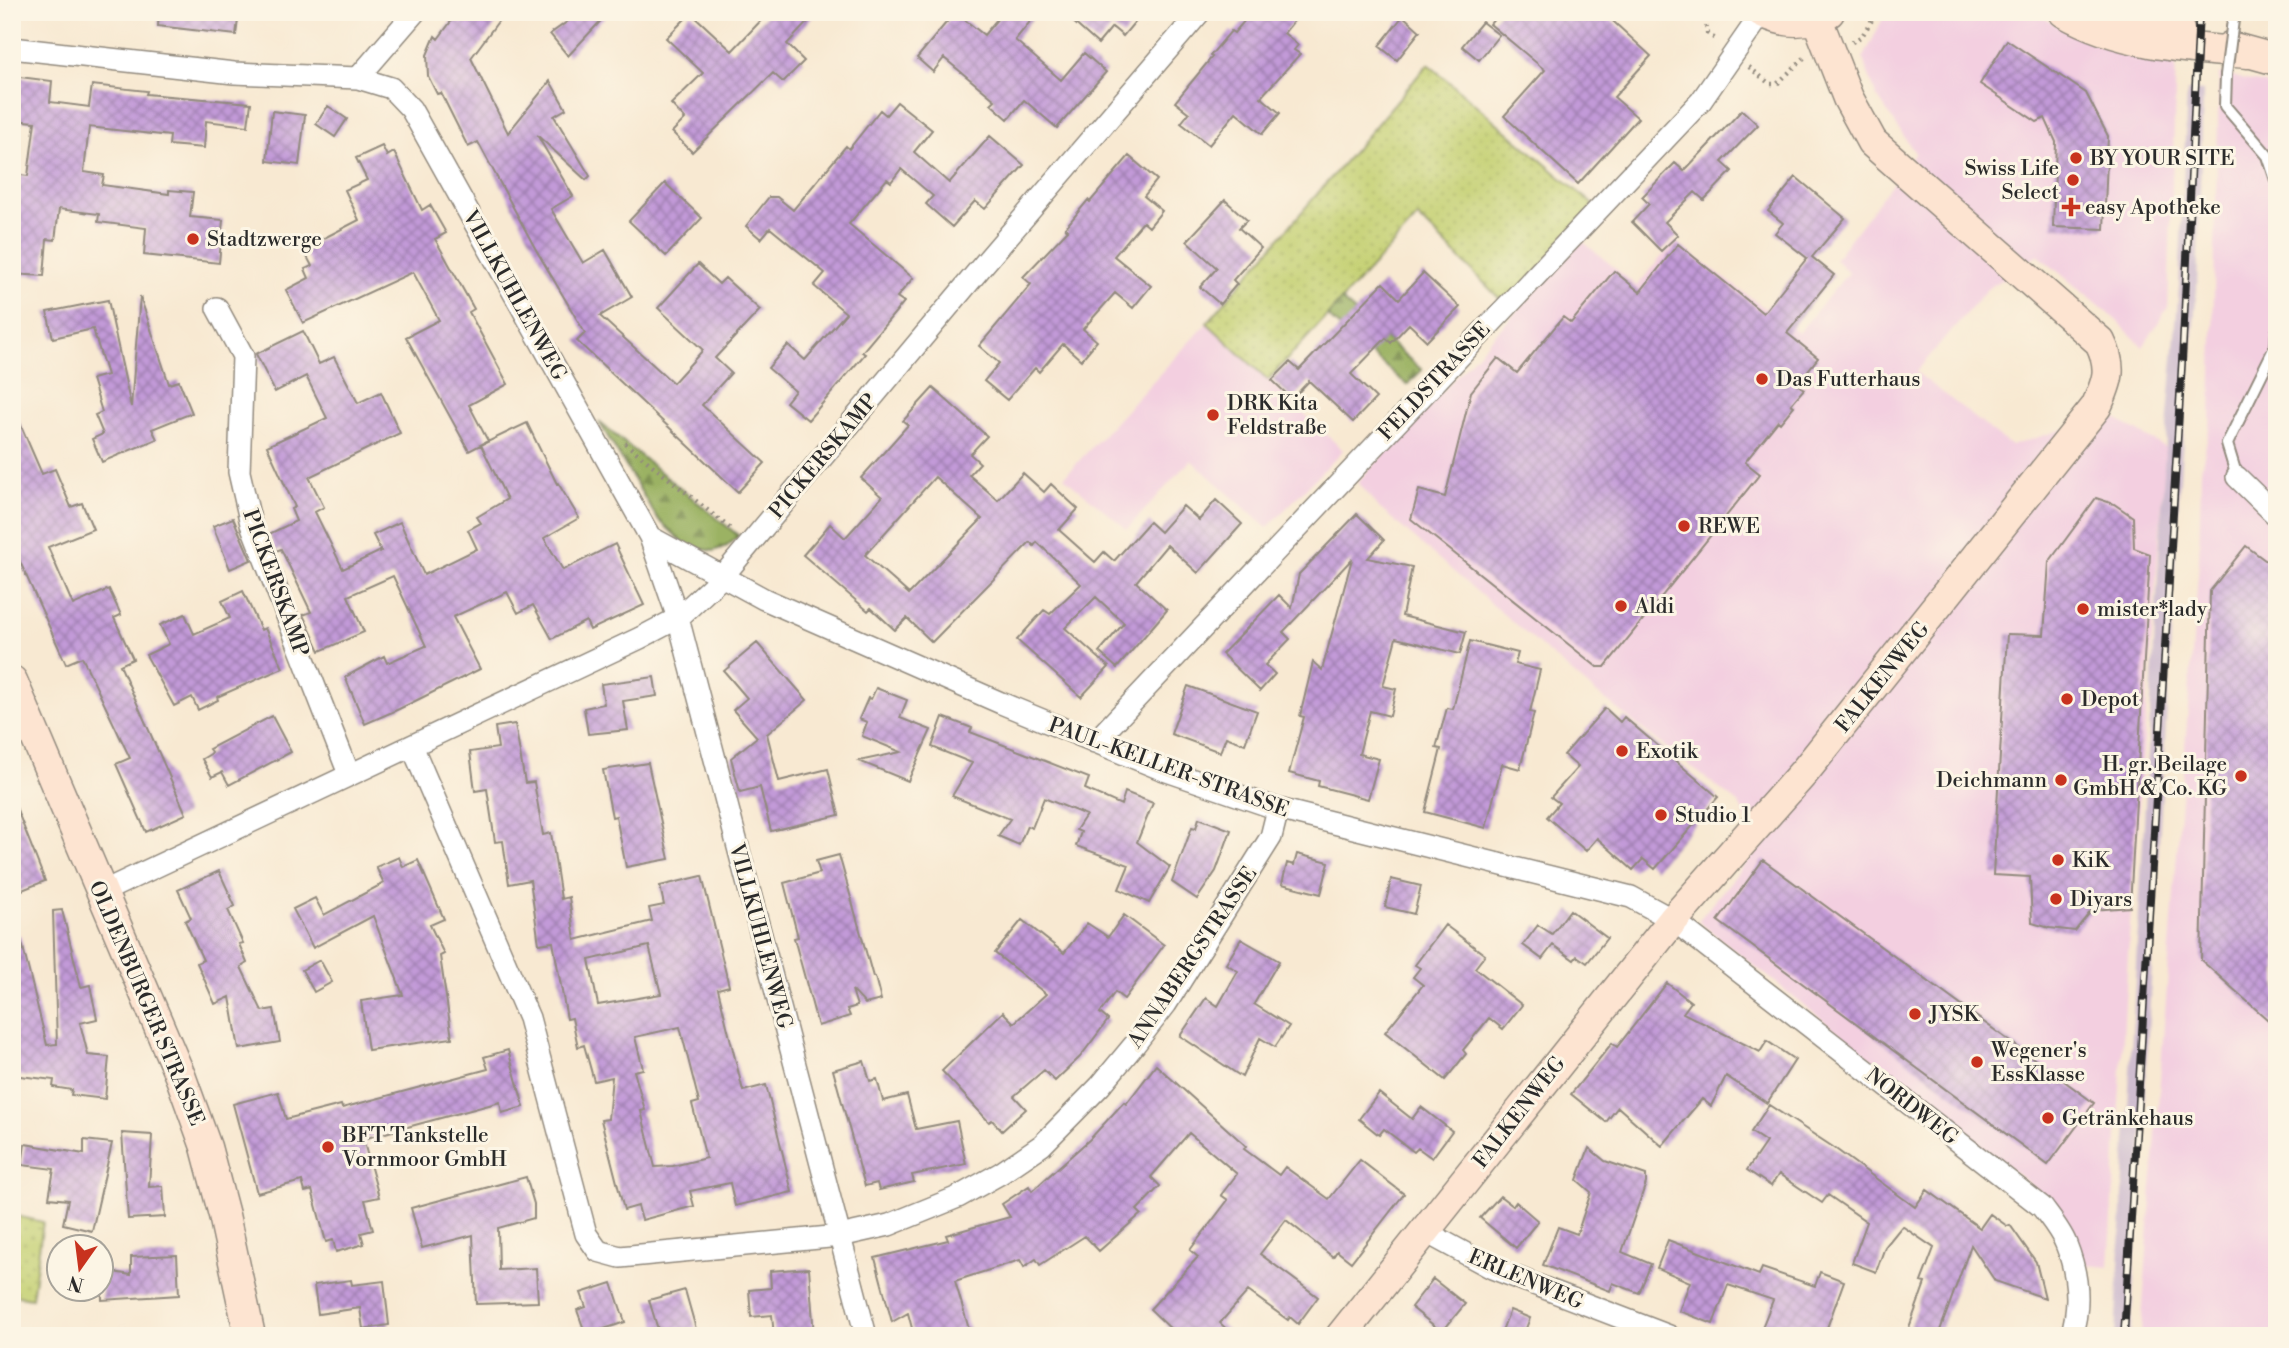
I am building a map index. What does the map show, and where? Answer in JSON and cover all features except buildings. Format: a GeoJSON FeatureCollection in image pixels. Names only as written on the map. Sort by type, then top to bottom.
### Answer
{"type":"FeatureCollection","features":[{"type":"Feature","properties":{"kind":"main road"},"geometry":{"type":"LineString","coordinates":[[1762,12],[1780,20],[1798,22],[1823,16]]}},
{"type":"Feature","properties":{"kind":"main road"},"geometry":{"type":"LineString","coordinates":[[2064,12],[2102,30],[2135,39],[2262,56]]}},
{"type":"Feature","properties":{"kind":"main road"},"geometry":{"type":"LineString","coordinates":[[2126,12],[2148,22],[2262,56]]}},
{"type":"Feature","properties":{"kind":"main road","name":"FALKENWEG"},"geometry":{"type":"LineString","coordinates":[[1340,1336],[1673,920],[1786,794],[1942,603],[2096,407],[2107,382],[2108,359],[2100,342],[1871,142],[1848,98],[1829,48],[1823,16]]}},
{"type":"Feature","properties":{"kind":"main road","name":"OLDENBURGER STRASSE"},"geometry":{"type":"LineString","coordinates":[[12,681],[181,1078],[206,1147],[250,1336]]}},
{"type":"Feature","properties":{"kind":"street"},"geometry":{"type":"LineString","coordinates":[[358,78],[415,12]]}},
{"type":"Feature","properties":{"kind":"street","name":"PICKERSKAMP"},"geometry":{"type":"LineString","coordinates":[[102,892],[640,639],[678,618],[723,576],[984,264],[1200,12]]}},
{"type":"Feature","properties":{"kind":"street","name":"FELDSTRASSE"},"geometry":{"type":"LineString","coordinates":[[1095,742],[1701,101],[1762,12]]}},
{"type":"Feature","properties":{"kind":"street","name":"VILLKUHLENWEG"},"geometry":{"type":"LineString","coordinates":[[12,48],[234,73],[358,78],[391,88],[411,108],[650,537],[678,618],[866,1336]]}},
{"type":"Feature","properties":{"kind":"street","name":"PICKERSKAMP"},"geometry":{"type":"LineString","coordinates":[[217,308],[243,356],[239,472],[251,524],[349,774]]}},
{"type":"Feature","properties":{"kind":"street"},"geometry":{"type":"LineString","coordinates":[[2237,477],[2277,516]]}},
{"type":"Feature","properties":{"kind":"street"},"geometry":{"type":"LineString","coordinates":[[650,537],[723,576]]}},
{"type":"Feature","properties":{"kind":"street","name":"PAUL-KELLER-STRASSE"},"geometry":{"type":"LineString","coordinates":[[723,576],[764,599],[1001,703],[1161,769],[1278,809],[1631,898],[1673,920]]}},
{"type":"Feature","properties":{"kind":"street","name":"ANNABERGSTRASSE"},"geometry":{"type":"LineString","coordinates":[[412,746],[529,1018],[586,1234],[598,1251],[620,1257],[840,1236],[889,1225],[958,1197],[1001,1173],[1042,1144],[1100,1086],[1166,1004],[1271,837],[1278,809]]}},
{"type":"Feature","properties":{"kind":"street","name":"NORDWEG"},"geometry":{"type":"LineString","coordinates":[[1673,920],[2042,1207],[2066,1241],[2078,1287],[2075,1323],[2071,1336]]}},
{"type":"Feature","properties":{"kind":"street","name":"ERLENWEG"},"geometry":{"type":"LineString","coordinates":[[1424,1231],[1492,1268],[1669,1336]]}},
{"type":"Feature","properties":{"kind":"lane"},"geometry":{"type":"LineString","coordinates":[[2234,12],[2225,106],[2269,156],[2277,183]]}},
{"type":"Feature","properties":{"kind":"lane"},"geometry":{"type":"LineString","coordinates":[[2237,477],[2227,444],[2276,345],[2277,332]]}},
{"type":"Feature","properties":{"kind":"path"},"geometry":{"type":"LineString","coordinates":[[1705,12],[1707,33],[1770,84],[1777,84],[1806,56],[1856,41],[1863,36],[1877,12]]}},
{"type":"Feature","properties":{"kind":"path"},"geometry":{"type":"LineString","coordinates":[[2264,12],[2264,15],[2277,18]]}},
{"type":"Feature","properties":{"kind":"path"},"geometry":{"type":"LineString","coordinates":[[620,439],[750,544]]}},
{"type":"Feature","properties":{"kind":"shaded area"},"geometry":{"type":"Polygon","coordinates":[[[1886,12],[2032,12],[2096,45],[2176,60],[2168,307],[2143,347],[2114,318],[2038,255],[1987,289],[1916,372],[2011,446],[2109,415],[2166,448],[2129,938],[2109,1267],[2087,1265],[2051,1201],[1698,921],[1760,846],[1739,804],[1591,689],[1378,507],[1358,482],[1582,241],[1637,286],[1675,241],[1798,333],[1848,273],[1835,259],[1915,153],[1876,95],[1863,59],[1886,12]]]}},
{"type":"Feature","properties":{"kind":"shaded area"},"geometry":{"type":"Polygon","coordinates":[[[2219,74],[2277,87],[2277,1336],[2192,1336],[2141,1332],[2199,562],[2201,470],[2211,419],[2219,74]]]}},
{"type":"Feature","properties":{"kind":"shaded area"},"geometry":{"type":"Polygon","coordinates":[[[2187,91],[2203,92],[2197,289],[2181,462],[2132,1312],[2130,1336],[2115,1336],[2165,452],[2179,287],[2187,91]]]}},
{"type":"Feature","properties":{"kind":"shaded area","name":"DRK Kita Feldstraße"},"geometry":{"type":"Polygon","coordinates":[[[1207,323],[1343,450],[1267,528],[1191,460],[1127,529],[1064,477],[1207,323]]]}},
{"type":"Feature","properties":{"kind":"green space"},"geometry":{"type":"Polygon","coordinates":[[[1428,64],[1597,208],[1506,305],[1418,217],[1268,380],[1207,323],[1428,64]]]}},
{"type":"Feature","properties":{"kind":"green space"},"geometry":{"type":"Polygon","coordinates":[[[1341,300],[1422,370],[1407,385],[1327,316],[1341,300]]]}},
{"type":"Feature","properties":{"kind":"green space"},"geometry":{"type":"Polygon","coordinates":[[[599,422],[739,536],[727,546],[713,551],[687,546],[657,518],[599,422]]]}},
{"type":"Feature","properties":{"kind":"green space"},"geometry":{"type":"Polygon","coordinates":[[[12,1215],[43,1222],[32,1298],[12,1295],[12,1215]]]}},
{"type":"Feature","properties":{"kind":"railway"},"geometry":{"type":"LineString","coordinates":[[2124,1336],[2182,362],[2199,12]]}},
{"type":"Feature","properties":{"kind":"place","name":"BY YOUR SITE"},"geometry":{"type":"Point","coordinates":[2076,158]}},
{"type":"Feature","properties":{"kind":"place","name":"Swiss Life Select"},"geometry":{"type":"Point","coordinates":[2073,180]}},
{"type":"Feature","properties":{"kind":"place","name":"easy Apotheke"},"geometry":{"type":"Point","coordinates":[2071,207]}},
{"type":"Feature","properties":{"kind":"place","name":"Stadtzwerge"},"geometry":{"type":"Point","coordinates":[193,239]}},
{"type":"Feature","properties":{"kind":"place","name":"Das Futterhaus"},"geometry":{"type":"Point","coordinates":[1762,379]}},
{"type":"Feature","properties":{"kind":"place","name":"DRK Kita Feldstraße"},"geometry":{"type":"Point","coordinates":[1213,415]}},
{"type":"Feature","properties":{"kind":"place","name":"REWE"},"geometry":{"type":"Point","coordinates":[1684,526]}},
{"type":"Feature","properties":{"kind":"place","name":"Aldi"},"geometry":{"type":"Point","coordinates":[1621,606]}},
{"type":"Feature","properties":{"kind":"place","name":"mister*lady"},"geometry":{"type":"Point","coordinates":[2083,609]}},
{"type":"Feature","properties":{"kind":"place","name":"Depot"},"geometry":{"type":"Point","coordinates":[2067,699]}},
{"type":"Feature","properties":{"kind":"place","name":"Exotik"},"geometry":{"type":"Point","coordinates":[1622,751]}},
{"type":"Feature","properties":{"kind":"place","name":"H. gr. Beilage GmbH & Co. KG"},"geometry":{"type":"Point","coordinates":[2241,776]}},
{"type":"Feature","properties":{"kind":"place","name":"Deichmann"},"geometry":{"type":"Point","coordinates":[2061,780]}},
{"type":"Feature","properties":{"kind":"place","name":"Studio 1"},"geometry":{"type":"Point","coordinates":[1661,815]}},
{"type":"Feature","properties":{"kind":"place","name":"KiK"},"geometry":{"type":"Point","coordinates":[2058,860]}},
{"type":"Feature","properties":{"kind":"place","name":"Diyars"},"geometry":{"type":"Point","coordinates":[2056,899]}},
{"type":"Feature","properties":{"kind":"place","name":"JYSK"},"geometry":{"type":"Point","coordinates":[1915,1014]}},
{"type":"Feature","properties":{"kind":"place","name":"Wegener's EssKlasse"},"geometry":{"type":"Point","coordinates":[1977,1062]}},
{"type":"Feature","properties":{"kind":"place","name":"Getränkehaus"},"geometry":{"type":"Point","coordinates":[2048,1118]}},
{"type":"Feature","properties":{"kind":"place","name":"BFT Tankstelle Vornmoor GmbH"},"geometry":{"type":"Point","coordinates":[328,1147]}}]}
